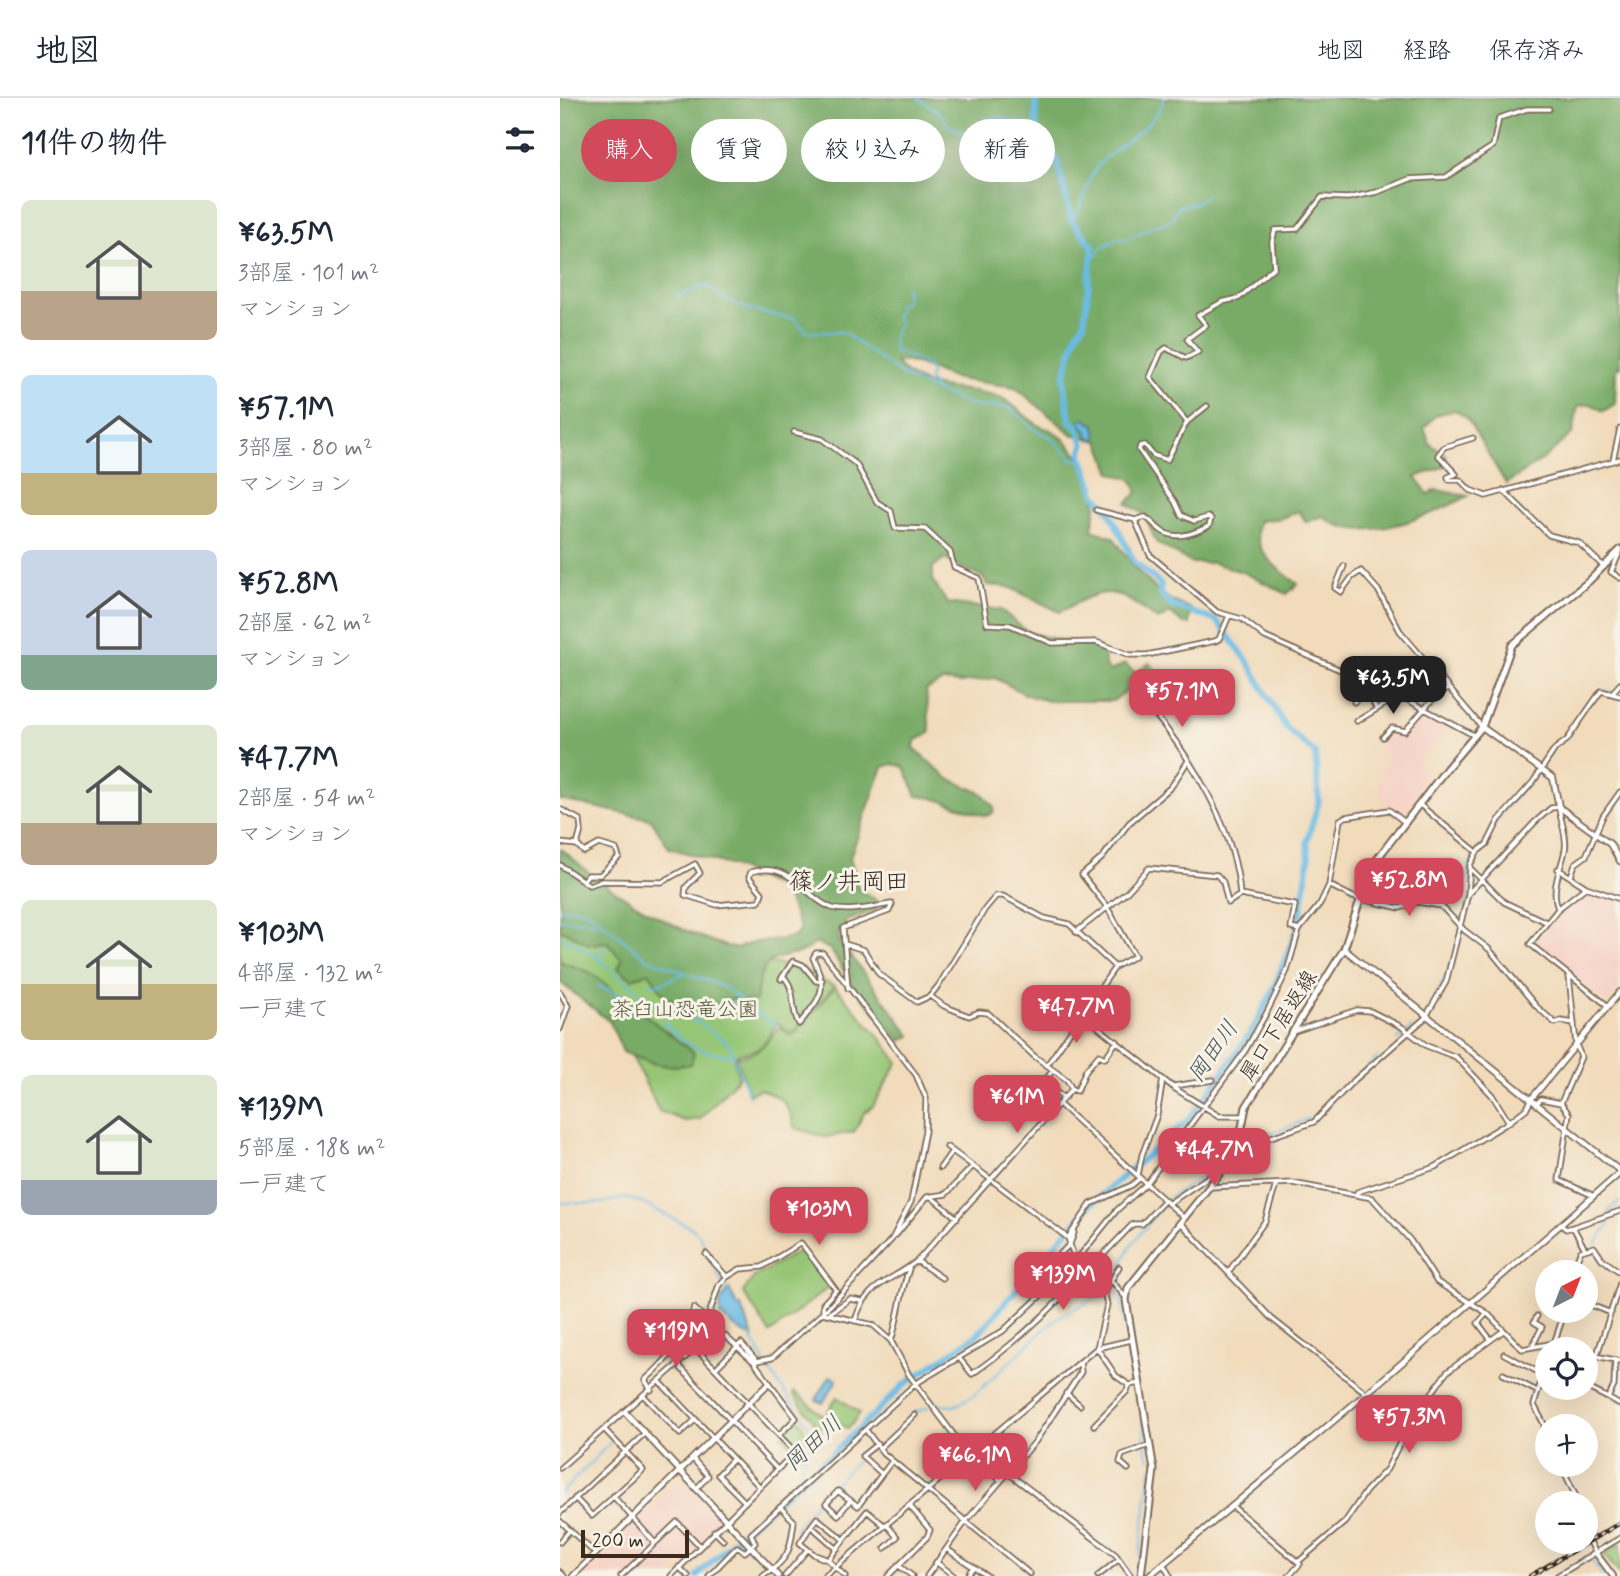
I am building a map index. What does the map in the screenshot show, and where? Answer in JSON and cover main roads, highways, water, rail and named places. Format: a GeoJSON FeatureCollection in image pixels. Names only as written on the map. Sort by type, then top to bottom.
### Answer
{"type":"FeatureCollection","features":[{"type":"Feature","properties":{"kind":"main road","name":"犀口下居返線"},"geometry":{"type":"LineString","coordinates":[[1141,1576],[1154,1470],[1126,1298],[1132,1281],[1237,1149],[1243,1116],[1344,950],[1371,867],[1482,727],[1512,645],[1620,551]]}},
{"type":"Feature","properties":{"kind":"water"},"geometry":{"type":"Polygon","coordinates":[[[1084,419],[1095,425],[1097,438],[1092,440],[1079,420],[1084,419]]]}},
{"type":"Feature","properties":{"kind":"water"},"geometry":{"type":"Polygon","coordinates":[[[729,1289],[738,1307],[741,1306],[753,1337],[740,1331],[720,1315],[720,1302],[729,1289]]]}},
{"type":"Feature","properties":{"kind":"water"},"geometry":{"type":"Polygon","coordinates":[[[830,1376],[837,1380],[823,1403],[816,1400],[830,1376]]]}},
{"type":"Feature","properties":{"kind":"waterway"},"geometry":{"type":"LineString","coordinates":[[918,98],[938,112],[946,124],[959,130]]}},
{"type":"Feature","properties":{"kind":"waterway","name":"岡田川"},"geometry":{"type":"LineString","coordinates":[[697,1576],[748,1527],[839,1448],[905,1384],[977,1335],[1091,1204],[1188,1120],[1253,1029],[1271,995],[1299,924],[1309,859],[1307,841],[1319,801],[1315,753],[1286,728],[1247,660],[1217,621],[1171,605],[1160,594],[1161,585],[1134,561],[1109,511],[1096,495],[1081,454],[1084,445],[1081,436],[1077,426],[1070,421],[1064,379],[1076,335],[1084,323],[1093,246],[1072,221],[1057,161],[1036,127],[1036,98]]}},
{"type":"Feature","properties":{"kind":"waterway"},"geometry":{"type":"LineString","coordinates":[[1072,221],[1077,215],[1095,169],[1145,127],[1164,98]]}},
{"type":"Feature","properties":{"kind":"waterway"},"geometry":{"type":"LineString","coordinates":[[984,119],[1007,119]]}},
{"type":"Feature","properties":{"kind":"waterway"},"geometry":{"type":"LineString","coordinates":[[1091,257],[1096,256],[1100,248],[1119,238],[1126,240],[1153,226],[1170,221],[1178,207],[1197,202],[1208,194]]}},
{"type":"Feature","properties":{"kind":"waterway"},"geometry":{"type":"LineString","coordinates":[[676,297],[706,285],[736,304],[759,312],[794,318],[807,332],[843,332],[899,373],[936,391],[974,406],[1008,407],[1037,431],[1049,436],[1072,459],[1084,462]]}},
{"type":"Feature","properties":{"kind":"waterway"},"geometry":{"type":"LineString","coordinates":[[906,287],[906,300],[899,306],[896,318],[899,323],[893,338],[894,351],[929,367],[931,374],[928,378],[936,391]]}},
{"type":"Feature","properties":{"kind":"waterway"},"geometry":{"type":"LineString","coordinates":[[1601,690],[1619,694]]}},
{"type":"Feature","properties":{"kind":"waterway"},"geometry":{"type":"LineString","coordinates":[[1564,740],[1571,731]]}},
{"type":"Feature","properties":{"kind":"waterway"},"geometry":{"type":"LineString","coordinates":[[1540,765],[1552,751]]}},
{"type":"Feature","properties":{"kind":"waterway"},"geometry":{"type":"LineString","coordinates":[[1477,849],[1485,843],[1501,813],[1535,774]]}},
{"type":"Feature","properties":{"kind":"waterway"},"geometry":{"type":"LineString","coordinates":[[1465,899],[1468,869],[1473,853]]}},
{"type":"Feature","properties":{"kind":"waterway"},"geometry":{"type":"LineString","coordinates":[[560,909],[574,908],[589,912],[646,958],[724,987],[775,1026]]}},
{"type":"Feature","properties":{"kind":"waterway"},"geometry":{"type":"LineString","coordinates":[[560,919],[604,922]]}},
{"type":"Feature","properties":{"kind":"waterway"},"geometry":{"type":"LineString","coordinates":[[560,936],[590,952],[652,1002],[700,1023],[729,1044],[734,1055],[712,1053],[694,1047],[662,1021]]}},
{"type":"Feature","properties":{"kind":"waterway"},"geometry":{"type":"LineString","coordinates":[[602,946],[602,955]]}},
{"type":"Feature","properties":{"kind":"waterway"},"geometry":{"type":"LineString","coordinates":[[651,984],[660,984],[683,974]]}},
{"type":"Feature","properties":{"kind":"waterway"},"geometry":{"type":"LineString","coordinates":[[1438,993],[1446,976]]}},
{"type":"Feature","properties":{"kind":"waterway"},"geometry":{"type":"LineString","coordinates":[[598,986],[628,997]]}},
{"type":"Feature","properties":{"kind":"waterway"},"geometry":{"type":"LineString","coordinates":[[723,1007],[733,1003],[745,1010],[753,1008]]}},
{"type":"Feature","properties":{"kind":"waterway"},"geometry":{"type":"LineString","coordinates":[[1398,1040],[1412,1027]]}},
{"type":"Feature","properties":{"kind":"waterway"},"geometry":{"type":"LineString","coordinates":[[1341,1091],[1378,1057]]}},
{"type":"Feature","properties":{"kind":"waterway"},"geometry":{"type":"LineString","coordinates":[[735,1058],[749,1096]]}},
{"type":"Feature","properties":{"kind":"waterway"},"geometry":{"type":"LineString","coordinates":[[1246,1144],[1318,1115]]}},
{"type":"Feature","properties":{"kind":"waterway"},"geometry":{"type":"LineString","coordinates":[[1120,1268],[1132,1244],[1163,1205],[1172,1196],[1213,1171],[1233,1150]]}},
{"type":"Feature","properties":{"kind":"waterway"},"geometry":{"type":"LineString","coordinates":[[560,1203],[601,1203],[625,1198],[640,1202],[692,1228],[700,1236],[708,1254]]}},
{"type":"Feature","properties":{"kind":"waterway"},"geometry":{"type":"LineString","coordinates":[[1595,1245],[1609,1224],[1609,1210],[1620,1201]]}},
{"type":"Feature","properties":{"kind":"waterway"},"geometry":{"type":"LineString","coordinates":[[712,1262],[727,1292]]}},
{"type":"Feature","properties":{"kind":"waterway"},"geometry":{"type":"LineString","coordinates":[[1110,1287],[1117,1273]]}},
{"type":"Feature","properties":{"kind":"waterway"},"geometry":{"type":"LineString","coordinates":[[1115,1287],[1121,1298],[1128,1338]]}},
{"type":"Feature","properties":{"kind":"waterway"},"geometry":{"type":"LineString","coordinates":[[934,1404],[954,1406],[973,1396],[1057,1318],[1104,1293]]}},
{"type":"Feature","properties":{"kind":"waterway"},"geometry":{"type":"LineString","coordinates":[[750,1335],[769,1370],[809,1426],[811,1442],[793,1489]]}},
{"type":"Feature","properties":{"kind":"waterway"},"geometry":{"type":"LineString","coordinates":[[1129,1344],[1133,1387],[1140,1404]]}},
{"type":"Feature","properties":{"kind":"waterway"},"geometry":{"type":"LineString","coordinates":[[904,1423],[913,1413],[929,1407]]}},
{"type":"Feature","properties":{"kind":"waterway"},"geometry":{"type":"LineString","coordinates":[[1143,1420],[1146,1451],[1150,1459]]}},
{"type":"Feature","properties":{"kind":"waterway"},"geometry":{"type":"LineString","coordinates":[[560,1494],[611,1442]]}},
{"type":"Feature","properties":{"kind":"waterway"},"geometry":{"type":"LineString","coordinates":[[795,1529],[814,1504],[857,1461]]}},
{"type":"Feature","properties":{"kind":"waterway"},"geometry":{"type":"LineString","coordinates":[[1137,1576],[1151,1468]]}},
{"type":"Feature","properties":{"kind":"waterway"},"geometry":{"type":"LineString","coordinates":[[1565,1478],[1571,1491]]}},
{"type":"Feature","properties":{"kind":"waterway"},"geometry":{"type":"LineString","coordinates":[[1591,1558],[1603,1576]]}},
{"type":"Feature","properties":{"kind":"railway"},"geometry":{"type":"LineString","coordinates":[[1530,1576],[1620,1523]]}},
{"type":"Feature","properties":{"kind":"district","name":"篠ノ井岡田"},"geometry":{"type":"Point","coordinates":[849,882]}},
{"type":"Feature","properties":{"kind":"park label","name":"茶臼山恐竜公園"},"geometry":{"type":"Point","coordinates":[685,1010]}}]}
